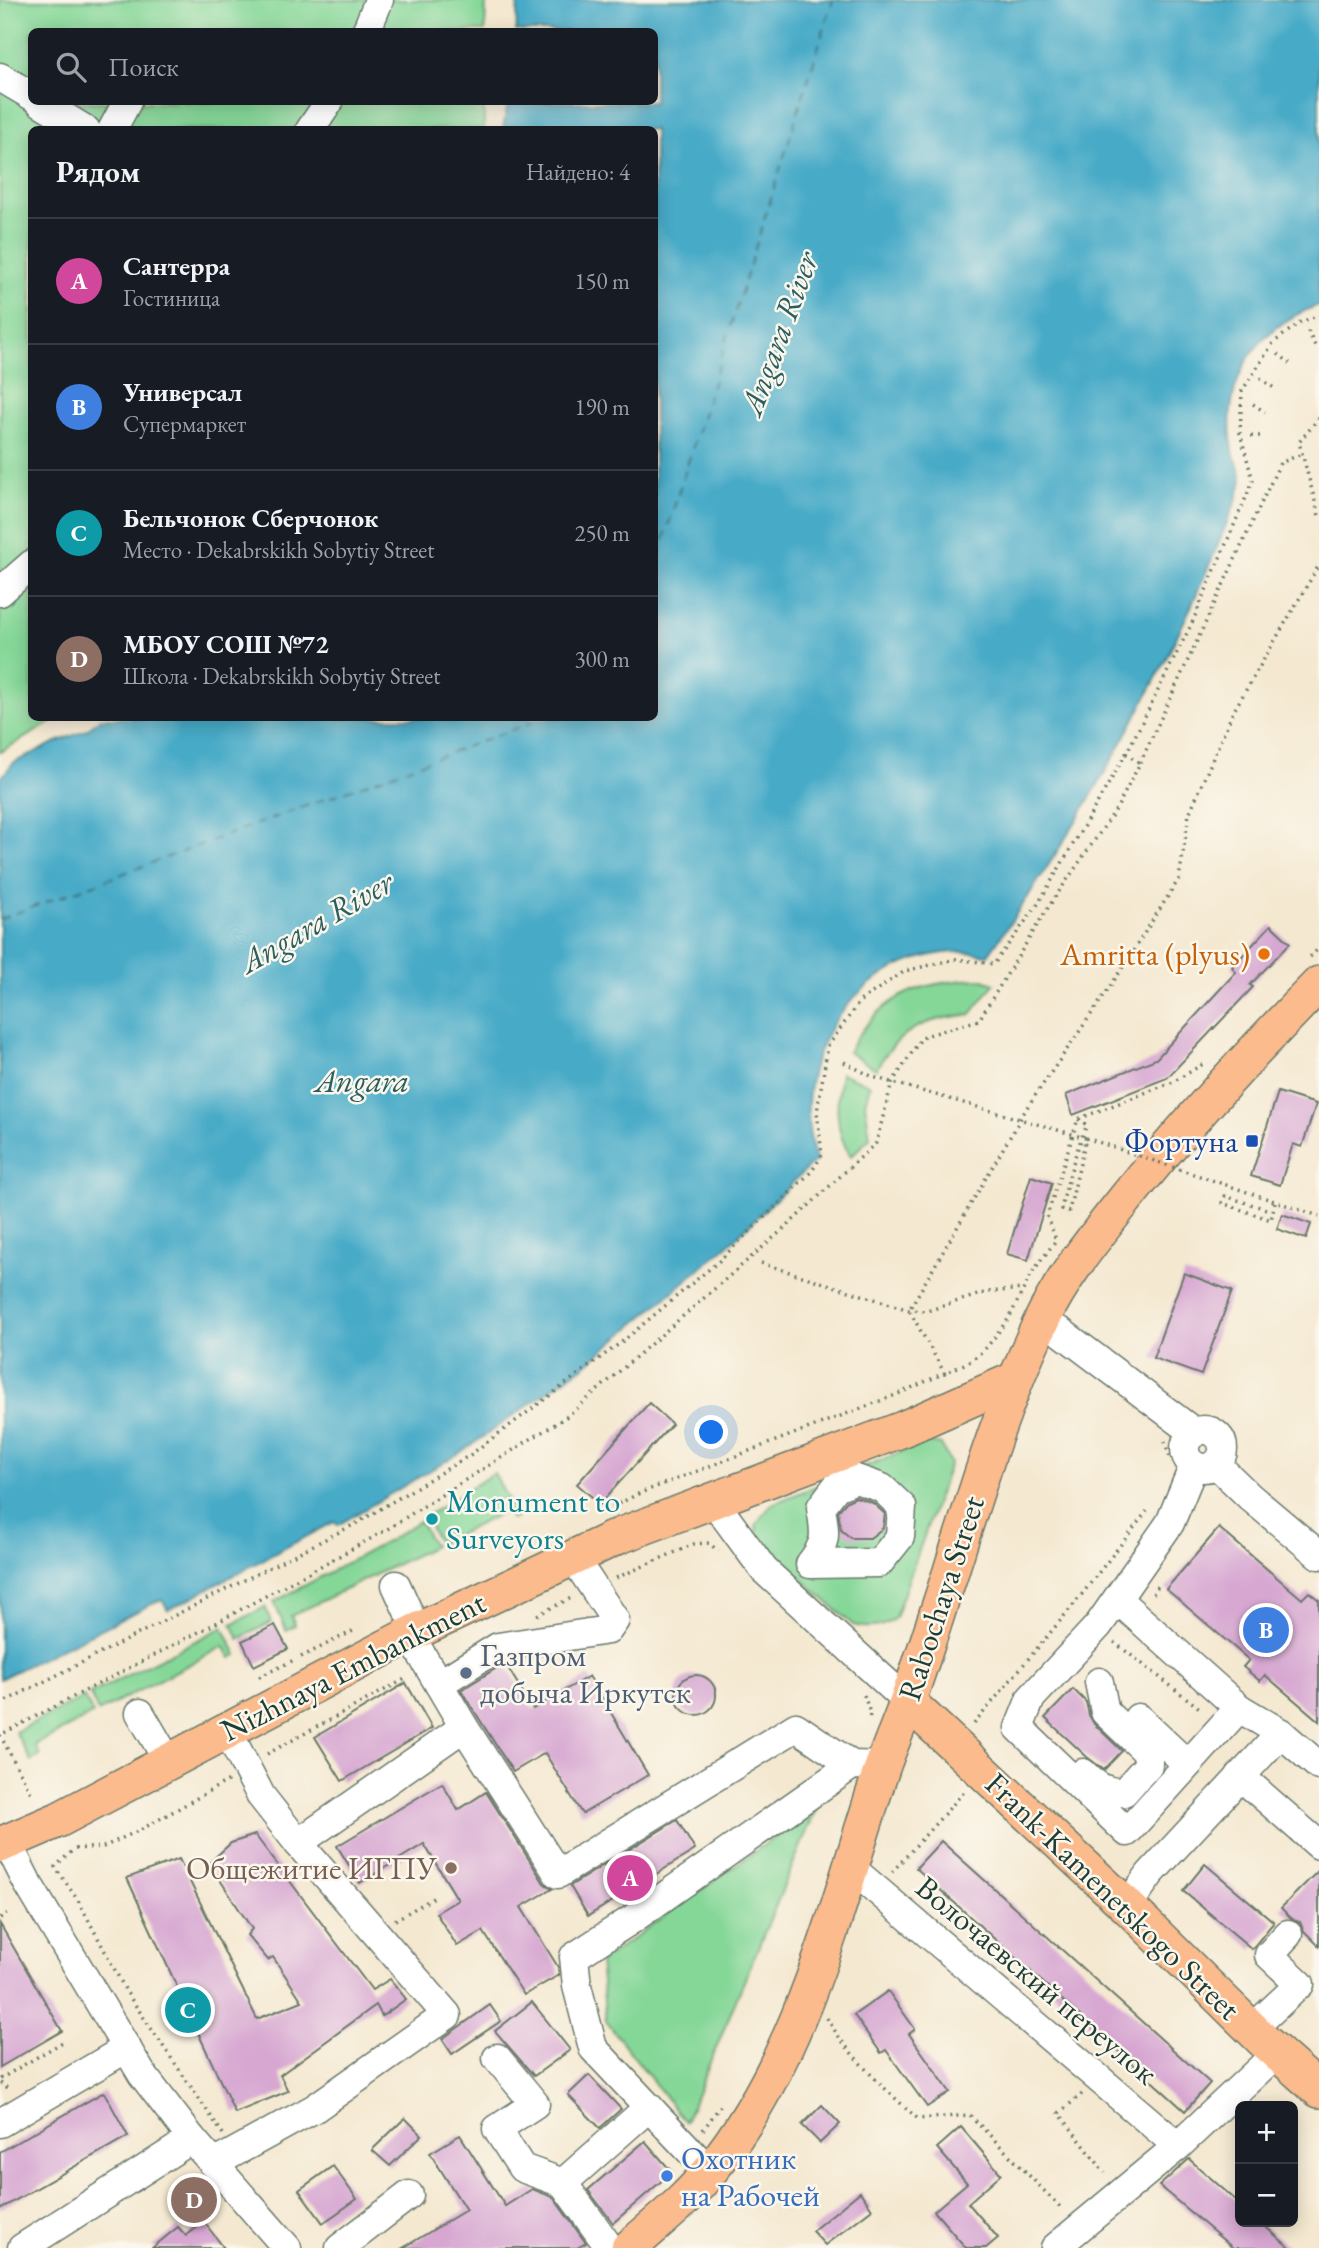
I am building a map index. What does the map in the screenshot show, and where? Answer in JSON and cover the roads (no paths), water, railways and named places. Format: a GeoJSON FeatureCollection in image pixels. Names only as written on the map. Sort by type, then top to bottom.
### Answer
{"type":"FeatureCollection","features":[{"type":"Feature","properties":{"kind":"main road","name":"Rabochaya Street"},"geometry":{"type":"LineString","coordinates":[[629,2248],[688,2196],[699,2161],[764,2092],[807,1991],[851,1868],[867,1765],[908,1702],[986,1456],[1041,1321],[1088,1245],[1314,971]]}},
{"type":"Feature","properties":{"kind":"main road","name":"Nizhnaya Embankment"},"geometry":{"type":"LineString","coordinates":[[3,1844],[58,1820],[414,1633],[573,1557],[712,1499],[903,1429],[1016,1379]]}},
{"type":"Feature","properties":{"kind":"main road","name":"Frank-Kamenetskogo Street"},"geometry":{"type":"LineString","coordinates":[[908,1702],[1127,1906],[1319,2091]]}},
{"type":"Feature","properties":{"kind":"street"},"geometry":{"type":"LineString","coordinates":[[368,28],[379,0]]}},
{"type":"Feature","properties":{"kind":"street"},"geometry":{"type":"LineString","coordinates":[[0,77],[28,94]]}},
{"type":"Feature","properties":{"kind":"street"},"geometry":{"type":"LineString","coordinates":[[45,105],[79,126]]}},
{"type":"Feature","properties":{"kind":"street"},"geometry":{"type":"LineString","coordinates":[[114,126],[125,105]]}},
{"type":"Feature","properties":{"kind":"street"},"geometry":{"type":"LineString","coordinates":[[313,126],[327,105]]}},
{"type":"Feature","properties":{"kind":"street"},"geometry":{"type":"LineString","coordinates":[[0,592],[28,568]]}},
{"type":"Feature","properties":{"kind":"street"},"geometry":{"type":"LineString","coordinates":[[1041,1321],[1060,1332],[1195,1433],[1207,1430],[1219,1437],[1223,1448],[1220,1460],[1194,1463]]}},
{"type":"Feature","properties":{"kind":"street"},"geometry":{"type":"LineString","coordinates":[[1194,1463],[1250,1497],[1319,1555]]}},
{"type":"Feature","properties":{"kind":"street"},"geometry":{"type":"LineString","coordinates":[[1021,1722],[1031,1698],[1098,1626],[1170,1523],[1194,1463]]}},
{"type":"Feature","properties":{"kind":"street"},"geometry":{"type":"LineString","coordinates":[[712,1499],[757,1562],[908,1702]]}},
{"type":"Feature","properties":{"kind":"street"},"geometry":{"type":"LineString","coordinates":[[435,1675],[498,1647],[608,1630],[615,1620],[573,1557]]}},
{"type":"Feature","properties":{"kind":"street"},"geometry":{"type":"LineString","coordinates":[[785,1589],[810,1564]]}},
{"type":"Feature","properties":{"kind":"street"},"geometry":{"type":"LineString","coordinates":[[396,1585],[414,1633],[464,1727],[558,1874],[796,1727],[867,1765],[574,1956],[576,1986],[593,2049],[699,2161]]}},
{"type":"Feature","properties":{"kind":"street"},"geometry":{"type":"LineString","coordinates":[[1118,1600],[1239,1708],[1280,1733],[1319,1766]]}},
{"type":"Feature","properties":{"kind":"street"},"geometry":{"type":"LineString","coordinates":[[1071,1656],[1187,1764]]}},
{"type":"Feature","properties":{"kind":"street"},"geometry":{"type":"LineString","coordinates":[[1021,1722],[1071,1760],[1091,1782],[1114,1793],[1124,1792],[1148,1765],[1148,1753],[1105,1712],[1099,1682]]}},
{"type":"Feature","properties":{"kind":"street"},"geometry":{"type":"LineString","coordinates":[[1021,1722],[1127,1832],[1239,1708]]}},
{"type":"Feature","properties":{"kind":"street"},"geometry":{"type":"LineString","coordinates":[[140,1713],[168,1761]]}},
{"type":"Feature","properties":{"kind":"street"},"geometry":{"type":"LineString","coordinates":[[298,1843],[464,1727]]}},
{"type":"Feature","properties":{"kind":"street"},"geometry":{"type":"LineString","coordinates":[[225,2157],[315,2108],[447,2015],[298,1843],[261,1796],[227,1730]]}},
{"type":"Feature","properties":{"kind":"street"},"geometry":{"type":"LineString","coordinates":[[1127,1906],[1150,1874],[1280,1733]]}},
{"type":"Feature","properties":{"kind":"street"},"geometry":{"type":"LineString","coordinates":[[1240,1776],[1319,1845]]}},
{"type":"Feature","properties":{"kind":"street"},"geometry":{"type":"LineString","coordinates":[[3,1844],[142,2074],[192,2139],[225,2157],[287,2248]]}},
{"type":"Feature","properties":{"kind":"street","name":"Волочаевский переулок"},"geometry":{"type":"LineString","coordinates":[[851,1868],[1178,2146]]}},
{"type":"Feature","properties":{"kind":"street"},"geometry":{"type":"LineString","coordinates":[[1252,2029],[1309,1983],[1269,1955],[1288,1934]]}},
{"type":"Feature","properties":{"kind":"street"},"geometry":{"type":"LineString","coordinates":[[0,2123],[127,2048]]}},
{"type":"Feature","properties":{"kind":"street"},"geometry":{"type":"LineString","coordinates":[[1055,2248],[1178,2146],[1277,2053]]}},
{"type":"Feature","properties":{"kind":"street"},"geometry":{"type":"LineString","coordinates":[[498,2058],[535,2104],[498,2129],[522,2168],[563,2183],[610,2248]]}},
{"type":"Feature","properties":{"kind":"street"},"geometry":{"type":"LineString","coordinates":[[563,2183],[649,2108]]}},
{"type":"Feature","properties":{"kind":"street"},"geometry":{"type":"LineString","coordinates":[[22,2248],[192,2139]]}},
{"type":"Feature","properties":{"kind":"street"},"geometry":{"type":"LineString","coordinates":[[340,2248],[409,2195]]}},
{"type":"Feature","properties":{"kind":"water","name":"Angara"},"geometry":{"type":"Polygon","coordinates":[[[518,0],[1319,0],[1319,305],[1271,332],[1252,352],[1245,364],[1233,396],[1230,416],[1232,445],[1242,481],[1218,545],[1191,607],[1122,742],[1017,913],[988,955],[962,952],[924,957],[889,971],[860,992],[836,1019],[819,1051],[810,1086],[808,1123],[816,1160],[735,1239],[587,1364],[463,1451],[338,1525],[334,1522],[168,1610],[162,1599],[0,1679],[0,779],[13,763],[87,730],[97,721],[658,721],[658,126],[504,126],[507,105],[658,105],[658,28],[516,28],[518,0]]]}},
{"type":"Feature","properties":{"kind":"place","name":"Amritta (plyus)"},"geometry":{"type":"Point","coordinates":[1264,954]}},
{"type":"Feature","properties":{"kind":"place","name":"Фортуна"},"geometry":{"type":"Point","coordinates":[1252,1141]}},
{"type":"Feature","properties":{"kind":"place","name":"Monument to Surveyors"},"geometry":{"type":"Point","coordinates":[432,1519]}},
{"type":"Feature","properties":{"kind":"place","name":"Универсал"},"geometry":{"type":"Point","coordinates":[1266,1630]}},
{"type":"Feature","properties":{"kind":"place","name":"Газпром добыча Иркутск"},"geometry":{"type":"Point","coordinates":[466,1673]}},
{"type":"Feature","properties":{"kind":"place","name":"Общежитие ИГПУ"},"geometry":{"type":"Point","coordinates":[451,1868]}},
{"type":"Feature","properties":{"kind":"place","name":"Сантерра"},"geometry":{"type":"Point","coordinates":[630,1878]}},
{"type":"Feature","properties":{"kind":"place","name":"Бельчонок Сберчонок"},"geometry":{"type":"Point","coordinates":[188,2010]}},
{"type":"Feature","properties":{"kind":"place","name":"Охотник на Рабочей"},"geometry":{"type":"Point","coordinates":[667,2176]}},
{"type":"Feature","properties":{"kind":"place","name":"МБОУ СОШ №72"},"geometry":{"type":"Point","coordinates":[194,2200]}},
{"type":"Feature","properties":{"kind":"water label","name":"Angara River"},"geometry":{"type":"Point","coordinates":[778,333]}},
{"type":"Feature","properties":{"kind":"water label","name":"Angara River"},"geometry":{"type":"Point","coordinates":[316,921]}}]}
